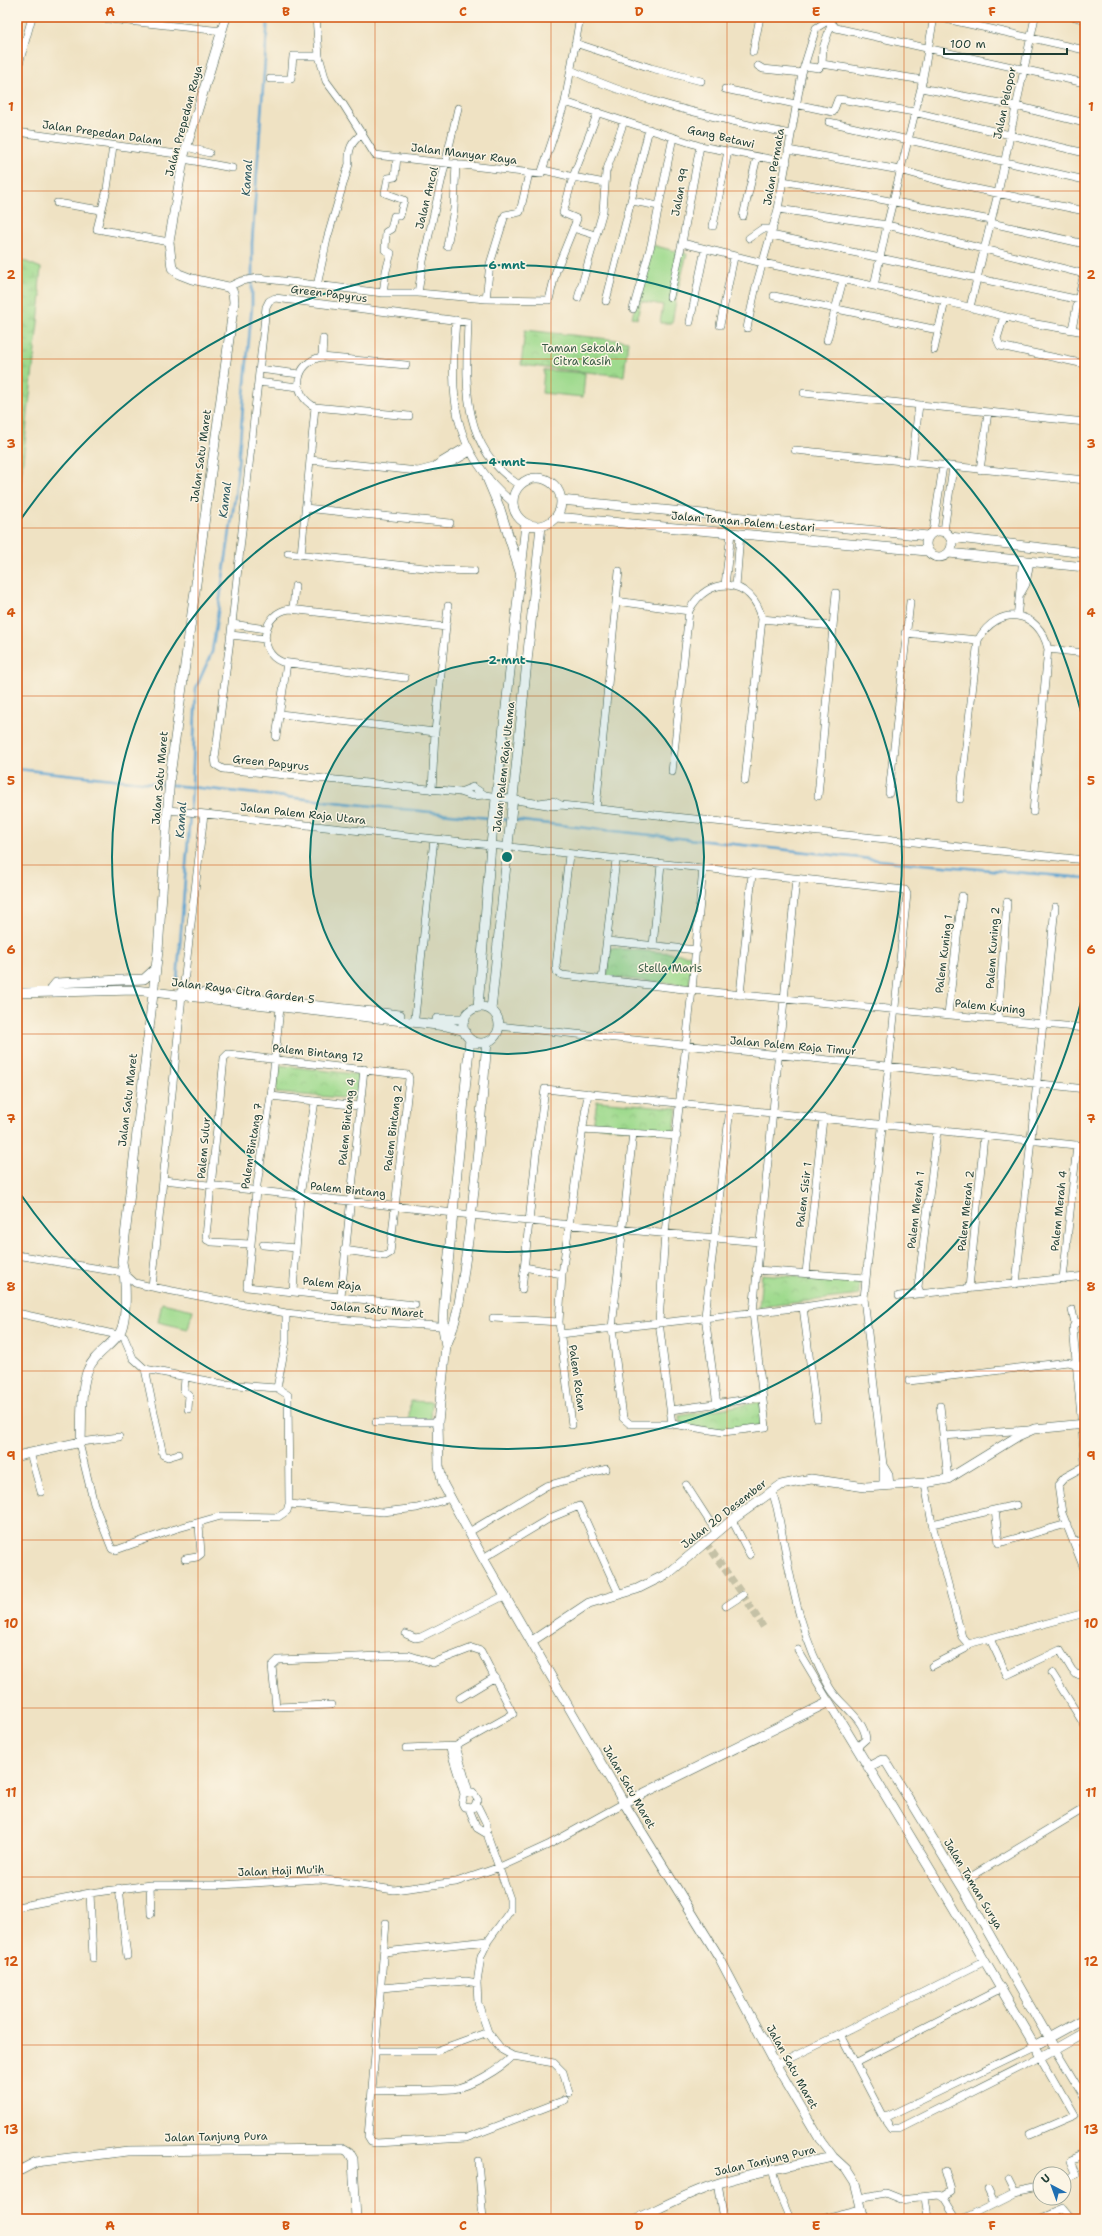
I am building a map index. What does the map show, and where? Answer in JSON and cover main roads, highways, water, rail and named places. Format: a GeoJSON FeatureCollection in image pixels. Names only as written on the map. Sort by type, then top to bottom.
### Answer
{"type":"FeatureCollection","features":[{"type":"Feature","properties":{"kind":"waterway","name":"Kamal"},"geometry":{"type":"LineString","coordinates":[[177,982],[192,788],[196,688],[212,652],[235,497],[252,305],[252,243],[268,17]]}},
{"type":"Feature","properties":{"kind":"waterway"},"geometry":{"type":"LineString","coordinates":[[17,769],[508,820]]}},
{"type":"Feature","properties":{"kind":"waterway"},"geometry":{"type":"LineString","coordinates":[[513,820],[898,862],[1085,878]]}},
{"type":"Feature","properties":{"kind":"tunnel"},"geometry":{"type":"LineString","coordinates":[[706,1543],[743,1595],[764,1628]]}},
{"type":"Feature","properties":{"kind":"park label","name":"Taman Sekolah Citra Kasih"},"geometry":{"type":"Point","coordinates":[582,354]}},
{"type":"Feature","properties":{"kind":"park label","name":"Stella Maris"},"geometry":{"type":"Point","coordinates":[670,968]}}]}
